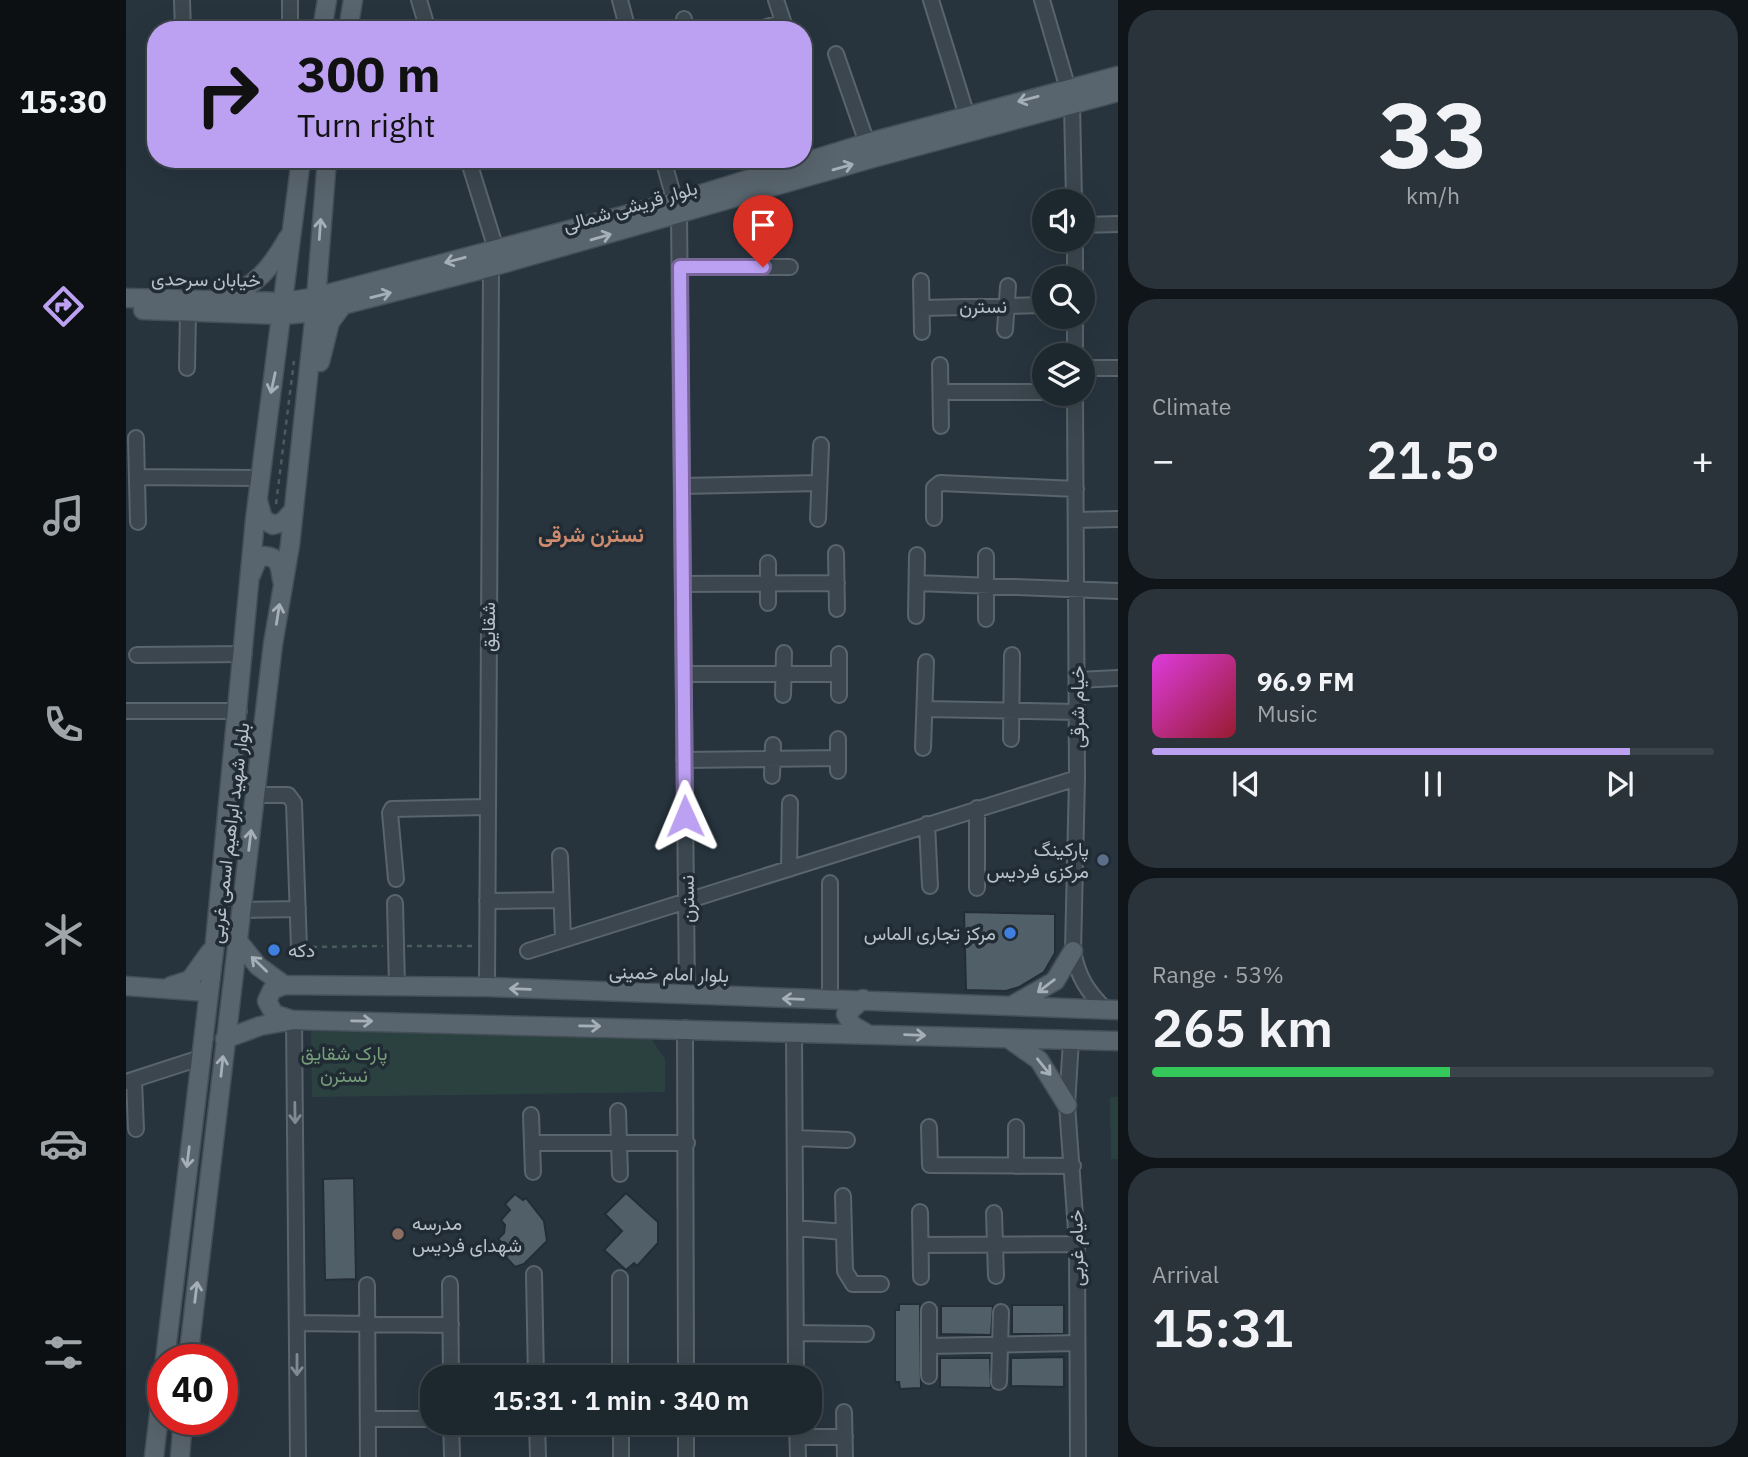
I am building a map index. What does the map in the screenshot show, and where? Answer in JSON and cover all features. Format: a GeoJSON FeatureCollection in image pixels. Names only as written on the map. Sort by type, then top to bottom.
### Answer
{"type":"FeatureCollection","features":[{"type":"Feature","properties":{"kind":"main road"},"geometry":{"type":"LineString","coordinates":[[324,21],[327,0]]}},
{"type":"Feature","properties":{"kind":"main road"},"geometry":{"type":"LineString","coordinates":[[350,21],[353,0]]}},
{"type":"Feature","properties":{"kind":"main road","name":"بلوار قریشی شمالی"},"geometry":{"type":"LineString","coordinates":[[315,304],[342,306],[491,267],[677,208],[1070,96],[1118,76]]}},
{"type":"Feature","properties":{"kind":"main road","name":"بلوار قریشی شمالی"},"geometry":{"type":"LineString","coordinates":[[812,164],[867,143],[967,116],[1070,96],[1118,92]]}},
{"type":"Feature","properties":{"kind":"main road","name":"بلوار شهید ابراهیم اسمی غربی"},"geometry":{"type":"LineString","coordinates":[[167,1344],[215,942],[258,501],[300,168]]}},
{"type":"Feature","properties":{"kind":"main road","name":"بلوار شهید ابراهیم اسمی غربی"},"geometry":{"type":"LineString","coordinates":[[190,1344],[240,910],[293,511],[326,168]]}},
{"type":"Feature","properties":{"kind":"main road","name":"بلوار قریشی شمالی"},"geometry":{"type":"LineString","coordinates":[[754,186],[801,168]]}},
{"type":"Feature","properties":{"kind":"main road","name":"بلوار قریشی شمالی"},"geometry":{"type":"LineString","coordinates":[[315,304],[496,249],[677,208]]}},
{"type":"Feature","properties":{"kind":"main road"},"geometry":{"type":"LineString","coordinates":[[212,300],[254,284],[274,262],[290,235]]}},
{"type":"Feature","properties":{"kind":"main road","name":"خیابان سرحدی"},"geometry":{"type":"LineString","coordinates":[[126,298],[212,300],[284,309]]}},
{"type":"Feature","properties":{"kind":"main road"},"geometry":{"type":"LineString","coordinates":[[284,309],[315,304]]}},
{"type":"Feature","properties":{"kind":"main road"},"geometry":{"type":"LineString","coordinates":[[305,404],[315,388],[330,322],[342,306]]}},
{"type":"Feature","properties":{"kind":"main road","name":"خیابان سرحدی"},"geometry":{"type":"LineString","coordinates":[[126,309],[188,312],[284,309]]}},
{"type":"Feature","properties":{"kind":"main road"},"geometry":{"type":"LineString","coordinates":[[258,501],[263,519],[273,525],[283,523],[293,511]]}},
{"type":"Feature","properties":{"kind":"main road"},"geometry":{"type":"LineString","coordinates":[[250,578],[257,561],[264,556],[274,557],[279,562],[282,583]]}},
{"type":"Feature","properties":{"kind":"main road"},"geometry":{"type":"LineString","coordinates":[[237,940],[258,966],[284,985]]}},
{"type":"Feature","properties":{"kind":"main road"},"geometry":{"type":"LineString","coordinates":[[167,987],[190,980],[206,960],[215,942]]}},
{"type":"Feature","properties":{"kind":"main road"},"geometry":{"type":"LineString","coordinates":[[1007,1007],[1029,999],[1055,981],[1073,951]]}},
{"type":"Feature","properties":{"kind":"main road"},"geometry":{"type":"LineString","coordinates":[[284,985],[272,990],[267,1001],[274,1014],[294,1020]]}},
{"type":"Feature","properties":{"kind":"main road","name":"بلوار امام خمینی"},"geometry":{"type":"LineString","coordinates":[[284,985],[487,987],[1112,1010]]}},
{"type":"Feature","properties":{"kind":"main road"},"geometry":{"type":"LineString","coordinates":[[126,986],[207,992]]}},
{"type":"Feature","properties":{"kind":"main road"},"geometry":{"type":"LineString","coordinates":[[863,999],[846,1014],[852,1025],[866,1033]]}},
{"type":"Feature","properties":{"kind":"main road"},"geometry":{"type":"LineString","coordinates":[[225,1039],[260,1026],[294,1020],[1118,1041]]}},
{"type":"Feature","properties":{"kind":"main road"},"geometry":{"type":"LineString","coordinates":[[1009,1038],[1039,1060],[1067,1105]]}},
{"type":"Feature","properties":{"kind":"main road"},"geometry":{"type":"LineString","coordinates":[[154,1457],[157,1435]]}},
{"type":"Feature","properties":{"kind":"main road"},"geometry":{"type":"LineString","coordinates":[[180,1457],[182,1435]]}},
{"type":"Feature","properties":{"kind":"street"},"geometry":{"type":"LineString","coordinates":[[181,0],[182,21]]}},
{"type":"Feature","properties":{"kind":"street"},"geometry":{"type":"LineString","coordinates":[[290,0],[290,21]]}},
{"type":"Feature","properties":{"kind":"street"},"geometry":{"type":"LineString","coordinates":[[419,0],[425,21]]}},
{"type":"Feature","properties":{"kind":"street"},"geometry":{"type":"LineString","coordinates":[[620,0],[626,21]]}},
{"type":"Feature","properties":{"kind":"street"},"geometry":{"type":"LineString","coordinates":[[776,0],[782,21]]}},
{"type":"Feature","properties":{"kind":"street"},"geometry":{"type":"LineString","coordinates":[[931,0],[967,116]]}},
{"type":"Feature","properties":{"kind":"street"},"geometry":{"type":"LineString","coordinates":[[1042,0],[1070,96],[1074,189]]}},
{"type":"Feature","properties":{"kind":"street"},"geometry":{"type":"LineString","coordinates":[[836,54],[867,143]]}},
{"type":"Feature","properties":{"kind":"street"},"geometry":{"type":"LineString","coordinates":[[471,168],[496,249]]}},
{"type":"Feature","properties":{"kind":"street"},"geometry":{"type":"LineString","coordinates":[[666,168],[677,208]]}},
{"type":"Feature","properties":{"kind":"street","name":"نسترن"},"geometry":{"type":"LineString","coordinates":[[677,208],[680,267],[687,995]]}},
{"type":"Feature","properties":{"kind":"street"},"geometry":{"type":"LineString","coordinates":[[1095,225],[1118,224]]}},
{"type":"Feature","properties":{"kind":"street","name":"شقایق"},"geometry":{"type":"LineString","coordinates":[[487,987],[491,267]]}},
{"type":"Feature","properties":{"kind":"street"},"geometry":{"type":"LineString","coordinates":[[680,267],[790,267]]}},
{"type":"Feature","properties":{"kind":"street"},"geometry":{"type":"LineString","coordinates":[[921,281],[922,332]]}},
{"type":"Feature","properties":{"kind":"street"},"geometry":{"type":"LineString","coordinates":[[1005,330],[1007,286]]}},
{"type":"Feature","properties":{"kind":"street","name":"نسترن"},"geometry":{"type":"LineString","coordinates":[[922,308],[1032,305]]}},
{"type":"Feature","properties":{"kind":"street"},"geometry":{"type":"LineString","coordinates":[[187,368],[188,312]]}},
{"type":"Feature","properties":{"kind":"street"},"geometry":{"type":"LineString","coordinates":[[940,365],[941,426]]}},
{"type":"Feature","properties":{"kind":"street"},"geometry":{"type":"LineString","coordinates":[[1095,368],[1118,368]]}},
{"type":"Feature","properties":{"kind":"street"},"geometry":{"type":"LineString","coordinates":[[941,392],[1032,392]]}},
{"type":"Feature","properties":{"kind":"street","name":"خیام شرقی"},"geometry":{"type":"LineString","coordinates":[[1075,406],[1077,778],[1073,951],[1077,974],[1087,991],[1112,1010]]}},
{"type":"Feature","properties":{"kind":"street"},"geometry":{"type":"LineString","coordinates":[[136,438],[138,522]]}},
{"type":"Feature","properties":{"kind":"street"},"geometry":{"type":"LineString","coordinates":[[818,519],[821,445]]}},
{"type":"Feature","properties":{"kind":"street"},"geometry":{"type":"LineString","coordinates":[[137,477],[261,478]]}},
{"type":"Feature","properties":{"kind":"street"},"geometry":{"type":"LineString","coordinates":[[934,518],[934,488],[940,483],[1076,489]]}},
{"type":"Feature","properties":{"kind":"street"},"geometry":{"type":"LineString","coordinates":[[682,486],[819,484]]}},
{"type":"Feature","properties":{"kind":"street"},"geometry":{"type":"LineString","coordinates":[[1076,520],[1118,519]]}},
{"type":"Feature","properties":{"kind":"street"},"geometry":{"type":"LineString","coordinates":[[836,553],[837,609]]}},
{"type":"Feature","properties":{"kind":"street"},"geometry":{"type":"LineString","coordinates":[[916,616],[917,555]]}},
{"type":"Feature","properties":{"kind":"street"},"geometry":{"type":"LineString","coordinates":[[986,556],[986,619]]}},
{"type":"Feature","properties":{"kind":"street"},"geometry":{"type":"LineString","coordinates":[[768,563],[768,603]]}},
{"type":"Feature","properties":{"kind":"street"},"geometry":{"type":"LineString","coordinates":[[684,584],[837,583]]}},
{"type":"Feature","properties":{"kind":"street"},"geometry":{"type":"LineString","coordinates":[[917,583],[1076,592],[1118,591]]}},
{"type":"Feature","properties":{"kind":"street"},"geometry":{"type":"LineString","coordinates":[[783,695],[784,653]]}},
{"type":"Feature","properties":{"kind":"street"},"geometry":{"type":"LineString","coordinates":[[137,655],[244,654]]}},
{"type":"Feature","properties":{"kind":"street"},"geometry":{"type":"LineString","coordinates":[[838,695],[839,654]]}},
{"type":"Feature","properties":{"kind":"street"},"geometry":{"type":"LineString","coordinates":[[1011,739],[1012,655]]}},
{"type":"Feature","properties":{"kind":"street"},"geometry":{"type":"LineString","coordinates":[[923,748],[926,662]]}},
{"type":"Feature","properties":{"kind":"street"},"geometry":{"type":"LineString","coordinates":[[685,674],[839,674]]}},
{"type":"Feature","properties":{"kind":"street"},"geometry":{"type":"LineString","coordinates":[[1077,680],[1118,678]]}},
{"type":"Feature","properties":{"kind":"street"},"geometry":{"type":"LineString","coordinates":[[925,709],[1077,712]]}},
{"type":"Feature","properties":{"kind":"street"},"geometry":{"type":"LineString","coordinates":[[126,710],[239,712]]}},
{"type":"Feature","properties":{"kind":"street"},"geometry":{"type":"LineString","coordinates":[[684,761],[773,752],[838,764],[838,739]]}},
{"type":"Feature","properties":{"kind":"street"},"geometry":{"type":"LineString","coordinates":[[772,776],[773,752]]}},
{"type":"Feature","properties":{"kind":"street"},"geometry":{"type":"LineString","coordinates":[[528,951],[1077,778]]}},
{"type":"Feature","properties":{"kind":"street"},"geometry":{"type":"LineString","coordinates":[[256,795],[288,795],[294,803],[299,948]]}},
{"type":"Feature","properties":{"kind":"street"},"geometry":{"type":"LineString","coordinates":[[789,869],[790,803]]}},
{"type":"Feature","properties":{"kind":"street"},"geometry":{"type":"LineString","coordinates":[[396,879],[390,813],[392,809],[486,807]]}},
{"type":"Feature","properties":{"kind":"street"},"geometry":{"type":"LineString","coordinates":[[977,808],[977,888]]}},
{"type":"Feature","properties":{"kind":"street"},"geometry":{"type":"LineString","coordinates":[[927,824],[930,886]]}},
{"type":"Feature","properties":{"kind":"street"},"geometry":{"type":"LineString","coordinates":[[561,856],[563,938]]}},
{"type":"Feature","properties":{"kind":"street"},"geometry":{"type":"LineString","coordinates":[[830,883],[830,1000]]}},
{"type":"Feature","properties":{"kind":"street"},"geometry":{"type":"LineString","coordinates":[[487,901],[561,900]]}},
{"type":"Feature","properties":{"kind":"street"},"geometry":{"type":"LineString","coordinates":[[395,903],[397,986]]}},
{"type":"Feature","properties":{"kind":"street"},"geometry":{"type":"LineString","coordinates":[[240,910],[298,909]]}},
{"type":"Feature","properties":{"kind":"street"},"geometry":{"type":"LineString","coordinates":[[294,1020],[298,1457]]}},
{"type":"Feature","properties":{"kind":"street"},"geometry":{"type":"LineString","coordinates":[[685,1028],[686,1365]]}},
{"type":"Feature","properties":{"kind":"street"},"geometry":{"type":"LineString","coordinates":[[794,1032],[796,1365]]}},
{"type":"Feature","properties":{"kind":"street","name":"خیام غربی"},"geometry":{"type":"LineString","coordinates":[[1071,1040],[1067,1105],[1077,1244],[1078,1457]]}},
{"type":"Feature","properties":{"kind":"street"},"geometry":{"type":"LineString","coordinates":[[136,1129],[130,1081],[200,1058]]}},
{"type":"Feature","properties":{"kind":"street"},"geometry":{"type":"LineString","coordinates":[[618,1111],[620,1174]]}},
{"type":"Feature","properties":{"kind":"street"},"geometry":{"type":"LineString","coordinates":[[531,1115],[533,1172]]}},
{"type":"Feature","properties":{"kind":"street"},"geometry":{"type":"LineString","coordinates":[[929,1127],[930,1165],[1073,1166]]}},
{"type":"Feature","properties":{"kind":"street"},"geometry":{"type":"LineString","coordinates":[[1016,1127],[1016,1166]]}},
{"type":"Feature","properties":{"kind":"street"},"geometry":{"type":"LineString","coordinates":[[795,1138],[847,1140]]}},
{"type":"Feature","properties":{"kind":"street"},"geometry":{"type":"LineString","coordinates":[[532,1143],[687,1143]]}},
{"type":"Feature","properties":{"kind":"street"},"geometry":{"type":"LineString","coordinates":[[843,1196],[845,1271],[853,1284],[881,1284]]}},
{"type":"Feature","properties":{"kind":"street"},"geometry":{"type":"LineString","coordinates":[[920,1212],[921,1277]]}},
{"type":"Feature","properties":{"kind":"street"},"geometry":{"type":"LineString","coordinates":[[995,1213],[996,1276]]}},
{"type":"Feature","properties":{"kind":"street"},"geometry":{"type":"LineString","coordinates":[[795,1228],[844,1231]]}},
{"type":"Feature","properties":{"kind":"street"},"geometry":{"type":"LineString","coordinates":[[921,1245],[1077,1244]]}},
{"type":"Feature","properties":{"kind":"street"},"geometry":{"type":"LineString","coordinates":[[534,1274],[536,1365]]}},
{"type":"Feature","properties":{"kind":"street"},"geometry":{"type":"LineString","coordinates":[[620,1278],[620,1365]]}},
{"type":"Feature","properties":{"kind":"street"},"geometry":{"type":"LineString","coordinates":[[450,1284],[451,1365]]}},
{"type":"Feature","properties":{"kind":"street"},"geometry":{"type":"LineString","coordinates":[[367,1285],[368,1457]]}},
{"type":"Feature","properties":{"kind":"street"},"geometry":{"type":"LineString","coordinates":[[929,1310],[929,1376]]}},
{"type":"Feature","properties":{"kind":"street"},"geometry":{"type":"LineString","coordinates":[[999,1382],[1001,1312]]}},
{"type":"Feature","properties":{"kind":"street"},"geometry":{"type":"LineString","coordinates":[[297,1323],[451,1325]]}},
{"type":"Feature","properties":{"kind":"street"},"geometry":{"type":"LineString","coordinates":[[796,1333],[866,1334]]}},
{"type":"Feature","properties":{"kind":"street"},"geometry":{"type":"LineString","coordinates":[[929,1346],[1077,1343]]}},
{"type":"Feature","properties":{"kind":"street"},"geometry":{"type":"LineString","coordinates":[[844,1412],[845,1457]]}},
{"type":"Feature","properties":{"kind":"street"},"geometry":{"type":"LineString","coordinates":[[368,1419],[420,1419]]}},
{"type":"Feature","properties":{"kind":"street"},"geometry":{"type":"LineString","coordinates":[[822,1434],[845,1437]]}},
{"type":"Feature","properties":{"kind":"street"},"geometry":{"type":"LineString","coordinates":[[451,1435],[452,1455]]}},
{"type":"Feature","properties":{"kind":"street"},"geometry":{"type":"LineString","coordinates":[[537,1435],[538,1457]]}},
{"type":"Feature","properties":{"kind":"street"},"geometry":{"type":"LineString","coordinates":[[621,1435],[621,1456]]}},
{"type":"Feature","properties":{"kind":"street"},"geometry":{"type":"LineString","coordinates":[[686,1435],[686,1457]]}},
{"type":"Feature","properties":{"kind":"street"},"geometry":{"type":"LineString","coordinates":[[797,1435],[798,1457]]}},
{"type":"Feature","properties":{"kind":"path"},"geometry":{"type":"LineString","coordinates":[[276,504],[294,355]]}},
{"type":"Feature","properties":{"kind":"green space","name":"پارک شقایق نسترن"},"geometry":{"type":"Polygon","coordinates":[[[311,1031],[650,1037],[665,1059],[665,1092],[312,1097],[311,1031]]]}},
{"type":"Feature","properties":{"kind":"green space"},"geometry":{"type":"Polygon","coordinates":[[[1110,1097],[1118,1097],[1118,1159],[1111,1159],[1110,1097]]]}},
{"type":"Feature","properties":{"kind":"building","name":"مرکز تجاری الماس"},"geometry":{"type":"Polygon","coordinates":[[[964,912],[1055,914],[1055,953],[1044,972],[1019,987],[1006,991],[966,990],[964,912]]]}},
{"type":"Feature","properties":{"kind":"building"},"geometry":{"type":"Polygon","coordinates":[[[354,1178],[356,1279],[325,1280],[323,1179],[354,1178]]]}},
{"type":"Feature","properties":{"kind":"building"},"geometry":{"type":"Polygon","coordinates":[[[626,1193],[658,1222],[658,1243],[637,1266],[634,1263],[626,1270],[604,1250],[622,1231],[605,1214],[626,1193]]]}},
{"type":"Feature","properties":{"kind":"building"},"geometry":{"type":"Polygon","coordinates":[[[515,1194],[523,1200],[526,1198],[544,1221],[547,1241],[524,1264],[515,1267],[504,1255],[510,1250],[498,1239],[504,1233],[505,1225],[501,1220],[510,1210],[505,1204],[515,1194]]]}},
{"type":"Feature","properties":{"kind":"building"},"geometry":{"type":"Polygon","coordinates":[[[899,1304],[920,1304],[921,1388],[900,1389],[899,1382],[895,1382],[895,1310],[899,1310],[899,1304]]]}},
{"type":"Feature","properties":{"kind":"building"},"geometry":{"type":"Polygon","coordinates":[[[1012,1305],[1064,1305],[1064,1334],[1012,1334],[1012,1305]]]}},
{"type":"Feature","properties":{"kind":"building"},"geometry":{"type":"Polygon","coordinates":[[[941,1306],[993,1306],[991,1335],[941,1334],[941,1306]]]}},
{"type":"Feature","properties":{"kind":"building"},"geometry":{"type":"Polygon","coordinates":[[[1064,1357],[1064,1387],[1011,1386],[1011,1358],[1064,1357]]]}},
{"type":"Feature","properties":{"kind":"building"},"geometry":{"type":"Polygon","coordinates":[[[940,1358],[990,1358],[991,1388],[940,1387],[940,1358]]]}},
{"type":"Feature","properties":{"kind":"place","name":"پارکینگ مرکزی فردیس"},"geometry":{"type":"Point","coordinates":[1103,860]}},
{"type":"Feature","properties":{"kind":"place","name":"مرکز تجاری الماس"},"geometry":{"type":"Point","coordinates":[1010,933]}},
{"type":"Feature","properties":{"kind":"place","name":"دکه"},"geometry":{"type":"Point","coordinates":[274,950]}},
{"type":"Feature","properties":{"kind":"place","name":"مدرسه شهدای فردیس"},"geometry":{"type":"Point","coordinates":[398,1234]}},
{"type":"Feature","properties":{"kind":"district","name":"نسترن شرقی"},"geometry":{"type":"Point","coordinates":[591,535]}},
{"type":"Feature","properties":{"kind":"route"},"geometry":{"type":"LineString","coordinates":[[685,816],[680,267],[763,267]]}}]}
